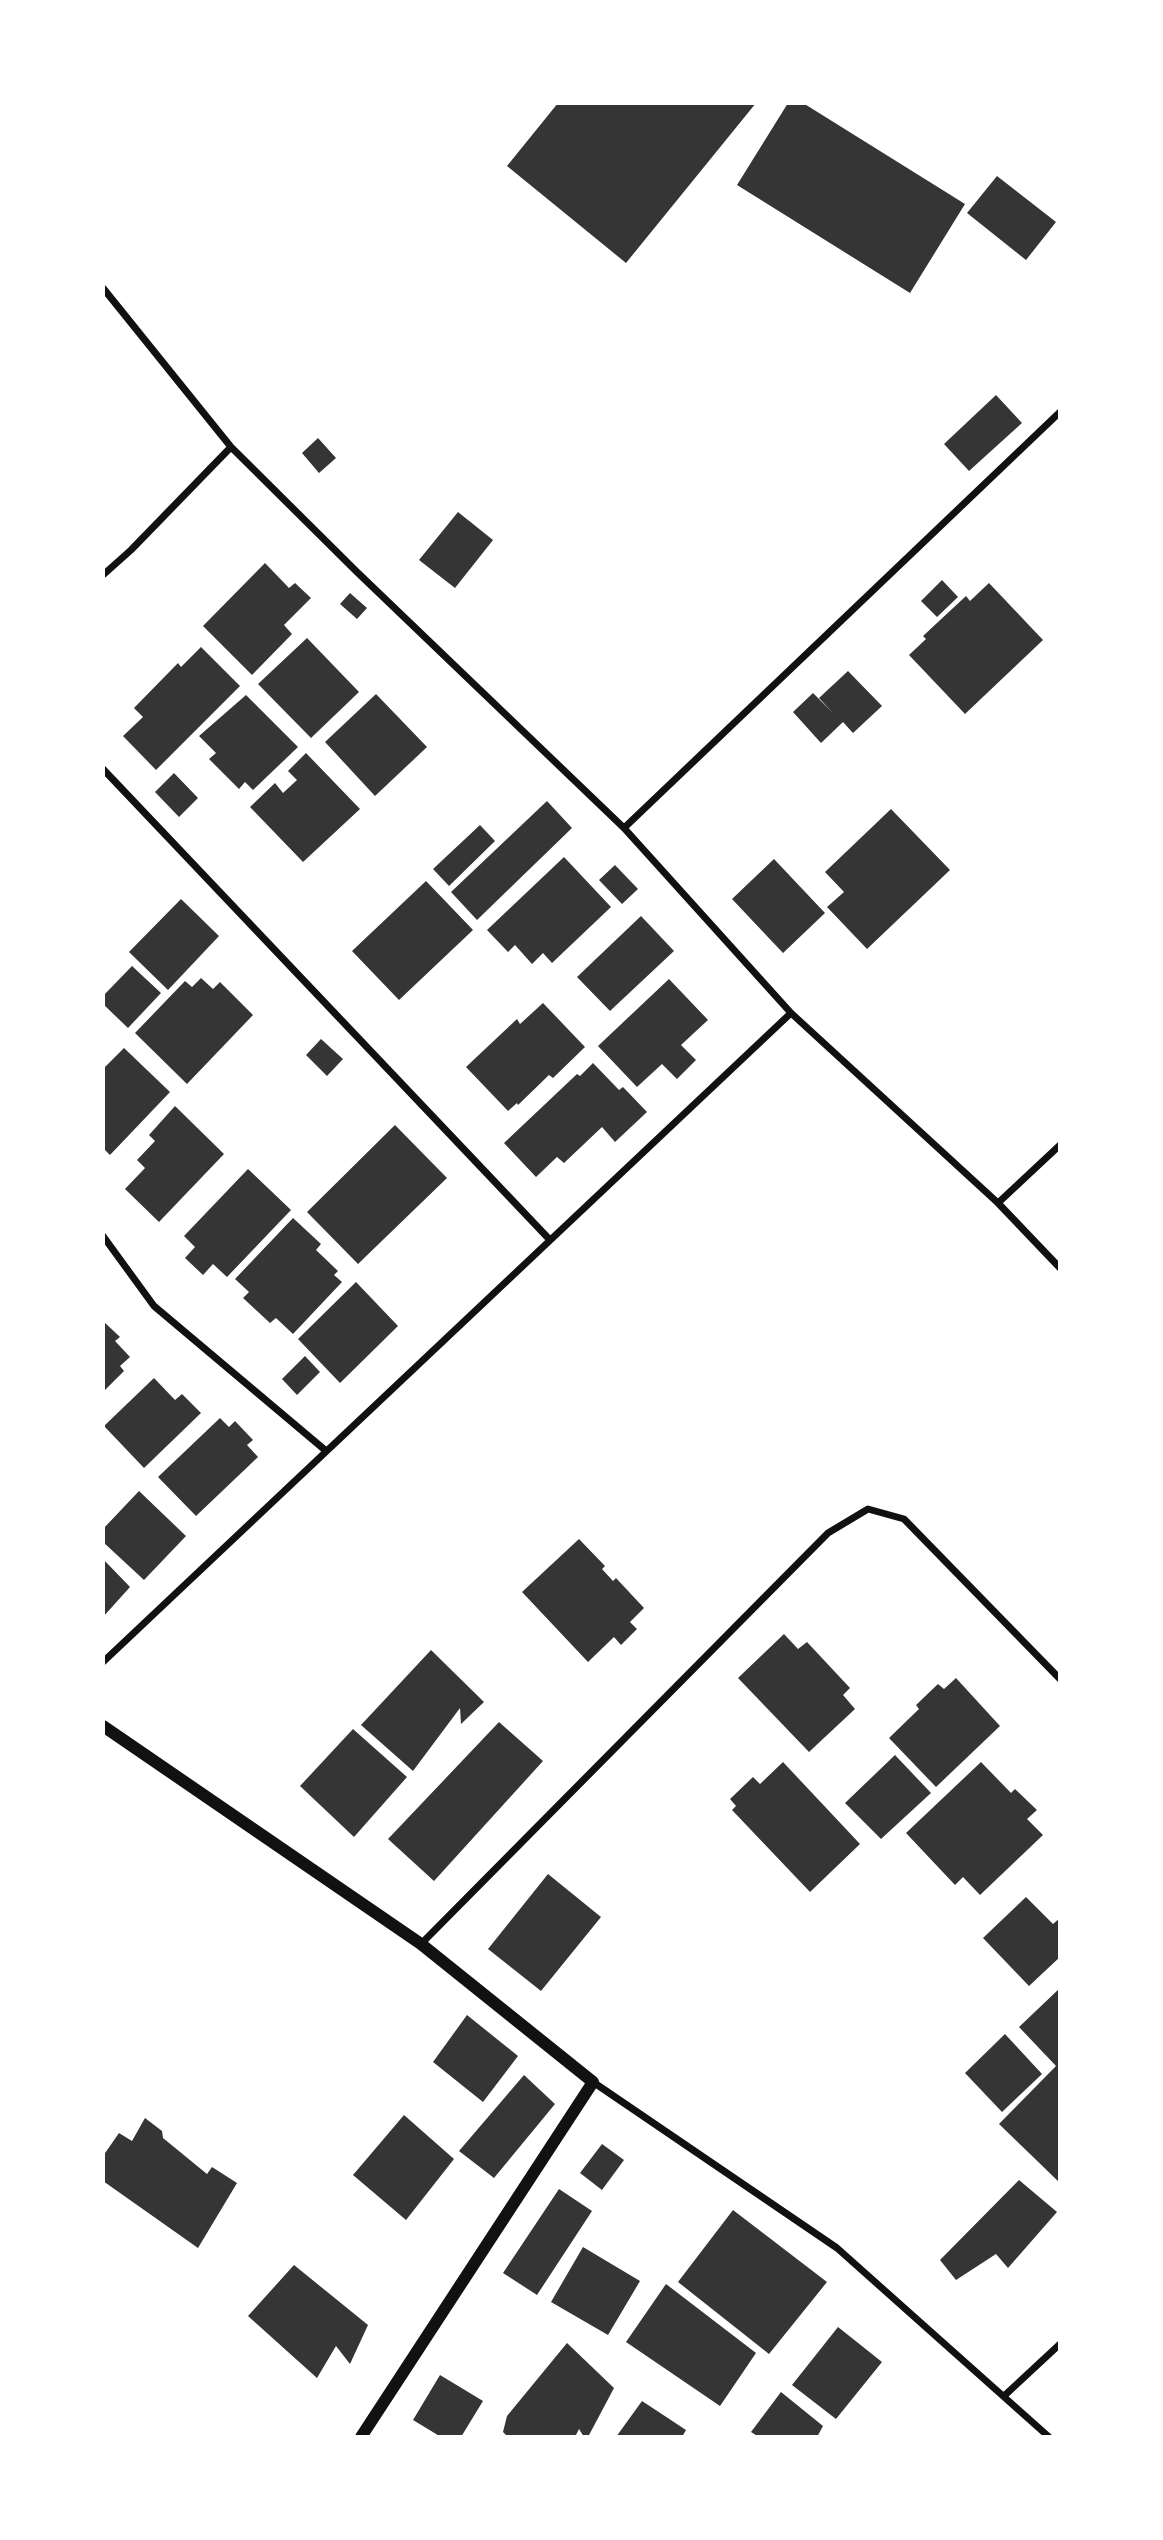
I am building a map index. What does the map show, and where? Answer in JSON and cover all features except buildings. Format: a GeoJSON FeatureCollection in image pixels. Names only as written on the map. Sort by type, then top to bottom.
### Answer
{"type":"FeatureCollection","features":[{"type":"Feature","properties":{"kind":"street"},"geometry":{"type":"LineString","coordinates":[[103,288],[231,447],[356,572],[624,828],[791,1013],[998,1203],[1060,1268]]}},
{"type":"Feature","properties":{"kind":"street"},"geometry":{"type":"LineString","coordinates":[[624,828],[1060,412]]}},
{"type":"Feature","properties":{"kind":"street"},"geometry":{"type":"LineString","coordinates":[[103,575],[131,550],[231,447]]}},
{"type":"Feature","properties":{"kind":"street"},"geometry":{"type":"LineString","coordinates":[[103,769],[550,1240]]}},
{"type":"Feature","properties":{"kind":"street"},"geometry":{"type":"LineString","coordinates":[[103,1662],[791,1013]]}},
{"type":"Feature","properties":{"kind":"street"},"geometry":{"type":"LineString","coordinates":[[998,1203],[1060,1145]]}},
{"type":"Feature","properties":{"kind":"street"},"geometry":{"type":"LineString","coordinates":[[103,1236],[154,1306],[325,1450]]}},
{"type":"Feature","properties":{"kind":"street"},"geometry":{"type":"LineString","coordinates":[[421,1944],[828,1533],[868,1509],[904,1519],[1060,1679]]}},
{"type":"Feature","properties":{"kind":"street"},"geometry":{"type":"LineString","coordinates":[[103,1726],[421,1944],[593,2082],[837,2249],[1049,2437]]}},
{"type":"Feature","properties":{"kind":"street"},"geometry":{"type":"LineString","coordinates":[[361,2437],[593,2082]]}},
{"type":"Feature","properties":{"kind":"street"},"geometry":{"type":"LineString","coordinates":[[1004,2396],[1060,2344]]}}]}
